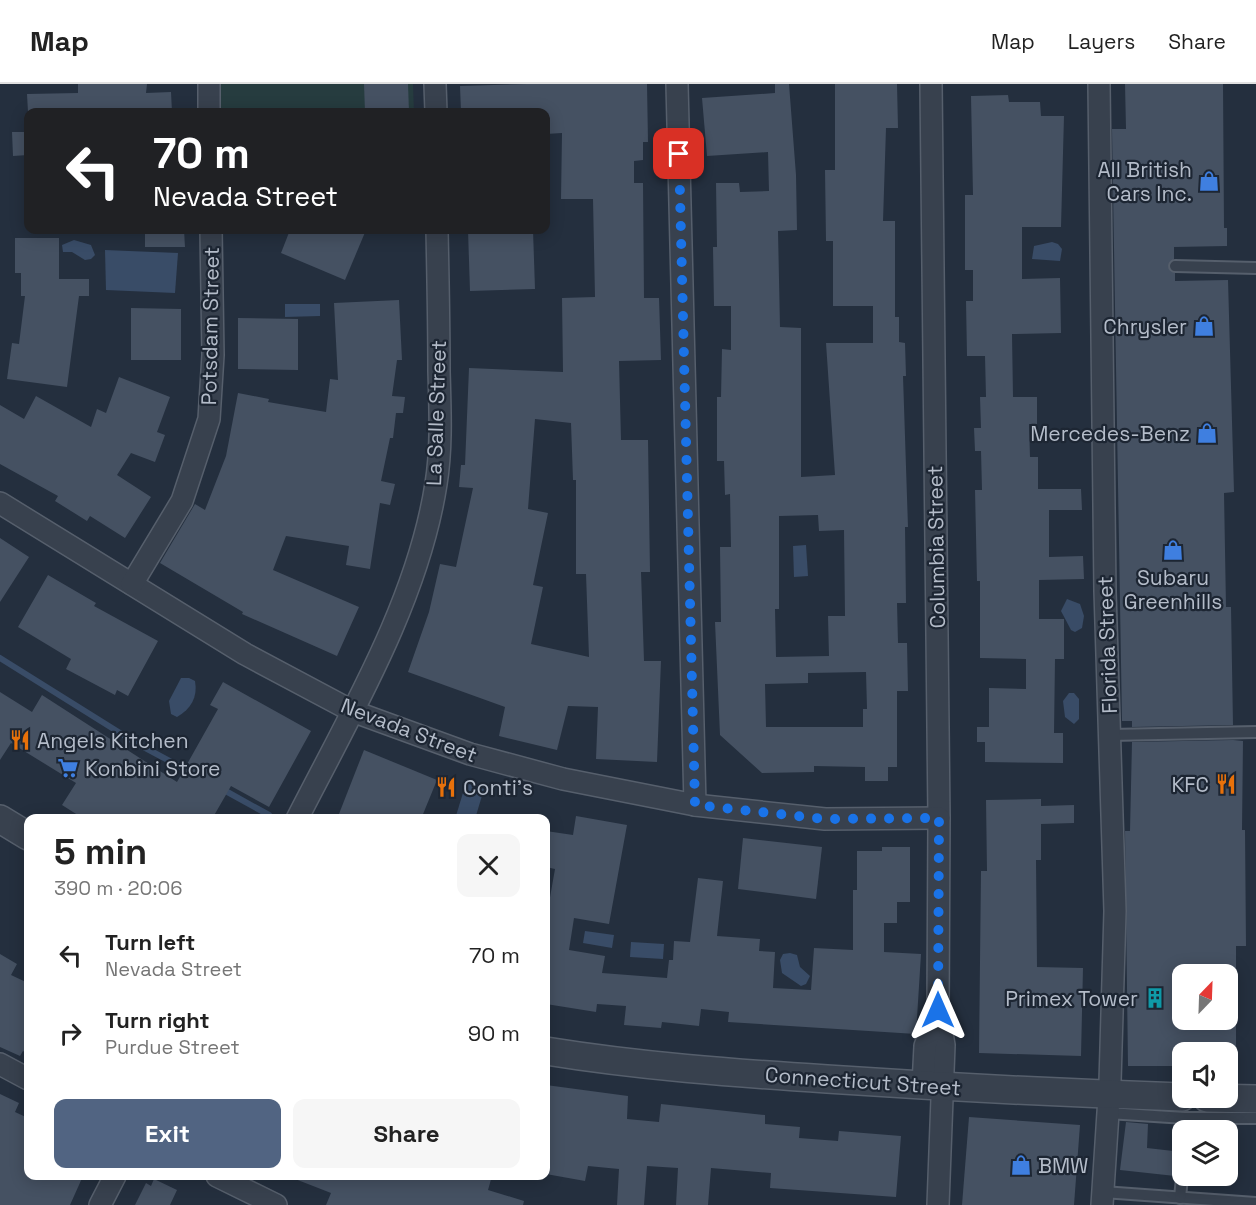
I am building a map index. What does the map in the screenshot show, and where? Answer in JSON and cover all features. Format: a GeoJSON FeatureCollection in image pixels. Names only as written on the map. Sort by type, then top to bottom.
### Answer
{"type":"FeatureCollection","features":[{"type":"Feature","properties":{"kind":"street"},"geometry":{"type":"LineString","coordinates":[[208,84],[209,108]]}},
{"type":"Feature","properties":{"kind":"street"},"geometry":{"type":"LineString","coordinates":[[435,84],[436,108]]}},
{"type":"Feature","properties":{"kind":"street"},"geometry":{"type":"LineString","coordinates":[[677,84],[695,805]]}},
{"type":"Feature","properties":{"kind":"street","name":"Columbia Street"},"geometry":{"type":"LineString","coordinates":[[931,84],[939,818],[938,1010],[944,1045],[933,1086],[938,1205]]}},
{"type":"Feature","properties":{"kind":"street","name":"Florida Street"},"geometry":{"type":"LineString","coordinates":[[1099,84],[1108,265],[1105,591],[1115,911],[1102,1198]]}},
{"type":"Feature","properties":{"kind":"street","name":"Potsdam Street"},"geometry":{"type":"LineString","coordinates":[[132,584],[182,501],[208,419],[213,355],[211,234]]}},
{"type":"Feature","properties":{"kind":"street","name":"La Salle Street"},"geometry":{"type":"LineString","coordinates":[[300,814],[352,711],[399,610],[422,547],[436,483],[440,415],[437,234]]}},
{"type":"Feature","properties":{"kind":"street","name":"Nevada Street"},"geometry":{"type":"LineString","coordinates":[[0,503],[245,654],[352,711],[480,757],[563,779],[695,805],[825,819],[939,818]]}},
{"type":"Feature","properties":{"kind":"street"},"geometry":{"type":"LineString","coordinates":[[0,819],[24,834]]}},
{"type":"Feature","properties":{"kind":"street","name":"Connecticut Street"},"geometry":{"type":"LineString","coordinates":[[550,1052],[588,1058],[734,1073],[933,1086],[1184,1111]]}},
{"type":"Feature","properties":{"kind":"street"},"geometry":{"type":"LineString","coordinates":[[0,1064],[24,1077]]}},
{"type":"Feature","properties":{"kind":"street"},"geometry":{"type":"LineString","coordinates":[[1238,1099],[1256,1099]]}},
{"type":"Feature","properties":{"kind":"street"},"geometry":{"type":"LineString","coordinates":[[100,1205],[113,1180]]}},
{"type":"Feature","properties":{"kind":"street"},"geometry":{"type":"LineString","coordinates":[[225,1180],[276,1205]]}},
{"type":"Feature","properties":{"kind":"lane"},"geometry":{"type":"LineString","coordinates":[[1175,266],[1256,268]]}},
{"type":"Feature","properties":{"kind":"lane"},"geometry":{"type":"LineString","coordinates":[[1110,735],[1256,732]]}},
{"type":"Feature","properties":{"kind":"lane"},"geometry":{"type":"LineString","coordinates":[[1184,1111],[1256,1118]]}},
{"type":"Feature","properties":{"kind":"lane"},"geometry":{"type":"LineString","coordinates":[[1180,1198],[1181,1186]]}},
{"type":"Feature","properties":{"kind":"lane"},"geometry":{"type":"LineString","coordinates":[[1102,1198],[1180,1198],[1256,1203]]}},
{"type":"Feature","properties":{"kind":"green space"},"geometry":{"type":"Polygon","coordinates":[[[221,84],[413,84],[414,108],[220,108],[221,84]]]}},
{"type":"Feature","properties":{"kind":"water"},"geometry":{"type":"Polygon","coordinates":[[[74,240],[91,245],[95,255],[85,260],[72,252],[63,252],[62,245],[74,240]]]}},
{"type":"Feature","properties":{"kind":"water"},"geometry":{"type":"Polygon","coordinates":[[[1052,242],[1058,244],[1062,249],[1060,261],[1032,259],[1034,246],[1052,242]]]}},
{"type":"Feature","properties":{"kind":"water"},"geometry":{"type":"Polygon","coordinates":[[[105,250],[178,253],[175,293],[106,290],[105,250]]]}},
{"type":"Feature","properties":{"kind":"water"},"geometry":{"type":"Polygon","coordinates":[[[285,304],[320,304],[320,316],[285,317],[285,304]]]}},
{"type":"Feature","properties":{"kind":"water"},"geometry":{"type":"Polygon","coordinates":[[[806,545],[808,576],[794,577],[793,546],[806,545]]]}},
{"type":"Feature","properties":{"kind":"water"},"geometry":{"type":"Polygon","coordinates":[[[1067,599],[1080,604],[1084,616],[1082,628],[1075,632],[1071,630],[1061,611],[1067,599]]]}},
{"type":"Feature","properties":{"kind":"water"},"geometry":{"type":"Polygon","coordinates":[[[181,678],[195,681],[195,692],[190,706],[177,717],[171,714],[169,701],[181,678]]]}},
{"type":"Feature","properties":{"kind":"water"},"geometry":{"type":"Polygon","coordinates":[[[1069,693],[1074,693],[1079,699],[1079,719],[1074,724],[1065,717],[1063,701],[1069,693]]]}},
{"type":"Feature","properties":{"kind":"water"},"geometry":{"type":"Polygon","coordinates":[[[466,783],[484,789],[476,814],[457,814],[466,783]]]}},
{"type":"Feature","properties":{"kind":"water"},"geometry":{"type":"Polygon","coordinates":[[[585,931],[614,935],[612,948],[583,943],[585,931]]]}},
{"type":"Feature","properties":{"kind":"water"},"geometry":{"type":"Polygon","coordinates":[[[631,942],[664,944],[663,959],[630,957],[631,942]]]}},
{"type":"Feature","properties":{"kind":"water"},"geometry":{"type":"Polygon","coordinates":[[[783,954],[797,955],[800,967],[810,976],[806,984],[801,986],[782,973],[780,960],[783,954]]]}},
{"type":"Feature","properties":{"kind":"building"},"geometry":{"type":"Polygon","coordinates":[[[78,84],[147,84],[146,93],[171,92],[172,108],[28,108],[27,94],[78,93],[78,84]]]}},
{"type":"Feature","properties":{"kind":"building"},"geometry":{"type":"Polygon","coordinates":[[[364,84],[408,84],[409,108],[365,108],[364,84]]]}},
{"type":"Feature","properties":{"kind":"building"},"geometry":{"type":"Polygon","coordinates":[[[647,84],[648,142],[643,142],[643,160],[634,161],[634,183],[643,183],[644,298],[659,298],[661,360],[619,361],[621,440],[648,440],[650,572],[641,572],[644,661],[661,661],[657,762],[596,759],[598,707],[568,706],[557,750],[499,736],[505,707],[408,672],[429,612],[440,564],[456,567],[473,488],[459,487],[461,465],[465,465],[469,368],[563,372],[562,298],[595,297],[593,199],[561,199],[562,133],[550,134],[550,108],[461,108],[460,86],[647,84]],[[535,419],[528,509],[548,513],[533,585],[543,587],[531,644],[589,657],[586,574],[576,574],[576,480],[573,480],[571,423],[535,419]]]}},
{"type":"Feature","properties":{"kind":"building"},"geometry":{"type":"Polygon","coordinates":[[[775,84],[789,84],[796,175],[797,230],[778,231],[780,327],[801,328],[801,477],[835,475],[826,343],[873,343],[873,306],[833,306],[833,241],[826,241],[825,170],[835,170],[835,84],[897,84],[898,128],[886,128],[883,221],[895,221],[895,317],[899,317],[899,342],[905,343],[906,376],[903,376],[908,527],[905,527],[906,603],[897,603],[898,643],[907,643],[908,691],[897,691],[897,767],[888,767],[888,781],[865,781],[865,767],[814,766],[814,772],[762,773],[720,735],[715,622],[721,622],[720,547],[731,547],[730,494],[725,495],[724,461],[717,461],[717,397],[721,397],[722,349],[731,350],[731,306],[714,306],[713,247],[717,247],[716,183],[739,183],[740,192],[769,191],[768,152],[707,156],[702,98],[775,93],[775,84]],[[818,515],[779,516],[779,609],[775,609],[776,657],[829,656],[828,616],[845,616],[844,530],[819,531],[818,515]],[[866,672],[808,673],[808,683],[765,684],[766,727],[863,727],[863,709],[867,709],[866,672]]]}},
{"type":"Feature","properties":{"kind":"building"},"geometry":{"type":"Polygon","coordinates":[[[1125,84],[1223,84],[1224,228],[1227,228],[1227,246],[1174,247],[1174,259],[1168,266],[1175,273],[1175,281],[1228,280],[1234,492],[1224,493],[1226,607],[1231,607],[1233,725],[1132,727],[1132,721],[1122,721],[1112,129],[1126,129],[1125,84]]]}},
{"type":"Feature","properties":{"kind":"building"},"geometry":{"type":"Polygon","coordinates":[[[1008,95],[1009,102],[1040,102],[1041,116],[1064,116],[1061,227],[1022,227],[1022,279],[1060,278],[1061,333],[1012,334],[1013,397],[1037,397],[1037,424],[1029,424],[1030,457],[1038,457],[1038,489],[1081,489],[1082,510],[1049,510],[1049,557],[1083,556],[1084,579],[1039,580],[1039,619],[1064,619],[1064,659],[1055,659],[1054,733],[1063,733],[1063,763],[985,762],[985,742],[977,742],[977,727],[989,727],[989,688],[1026,689],[1026,659],[980,658],[980,581],[977,581],[975,490],[982,490],[981,451],[975,451],[974,428],[981,428],[980,397],[986,397],[985,356],[967,356],[966,301],[973,301],[973,270],[965,270],[965,195],[973,195],[971,96],[1008,95]]]}},
{"type":"Feature","properties":{"kind":"building"},"geometry":{"type":"Polygon","coordinates":[[[12,132],[24,132],[24,155],[13,156],[12,132]]]}},
{"type":"Feature","properties":{"kind":"building"},"geometry":{"type":"Polygon","coordinates":[[[145,234],[184,234],[185,247],[145,247],[145,234]]]}},
{"type":"Feature","properties":{"kind":"building"},"geometry":{"type":"Polygon","coordinates":[[[288,234],[364,234],[345,280],[281,253],[288,234]]]}},
{"type":"Feature","properties":{"kind":"building"},"geometry":{"type":"Polygon","coordinates":[[[468,234],[533,234],[535,289],[470,291],[468,234]]]}},
{"type":"Feature","properties":{"kind":"building"},"geometry":{"type":"Polygon","coordinates":[[[15,238],[59,238],[59,279],[89,279],[89,296],[79,296],[67,387],[7,379],[12,343],[19,344],[25,296],[21,296],[21,273],[15,273],[15,238]]]}},
{"type":"Feature","properties":{"kind":"building"},"geometry":{"type":"Polygon","coordinates":[[[399,300],[402,360],[397,360],[392,396],[405,397],[403,413],[396,413],[393,438],[390,438],[381,481],[395,484],[390,505],[380,503],[370,569],[346,565],[349,546],[286,536],[273,570],[359,607],[337,656],[242,614],[243,612],[160,563],[195,504],[205,510],[226,456],[238,393],[269,399],[268,402],[326,412],[330,379],[338,380],[334,303],[399,300]]]}},
{"type":"Feature","properties":{"kind":"building"},"geometry":{"type":"Polygon","coordinates":[[[131,308],[181,309],[181,360],[131,360],[131,308]]]}},
{"type":"Feature","properties":{"kind":"building"},"geometry":{"type":"Polygon","coordinates":[[[238,318],[298,319],[298,370],[238,369],[238,318]]]}},
{"type":"Feature","properties":{"kind":"building"},"geometry":{"type":"Polygon","coordinates":[[[119,377],[170,397],[157,432],[165,435],[155,462],[131,453],[117,475],[151,497],[125,538],[90,516],[87,521],[55,501],[58,496],[0,464],[0,405],[24,419],[36,396],[91,427],[97,409],[106,413],[119,377]]]}},
{"type":"Feature","properties":{"kind":"building"},"geometry":{"type":"Polygon","coordinates":[[[0,538],[29,557],[0,602],[0,538]]]}},
{"type":"Feature","properties":{"kind":"building"},"geometry":{"type":"Polygon","coordinates":[[[48,575],[96,603],[94,606],[158,641],[128,696],[117,690],[115,695],[66,669],[71,659],[18,627],[48,575]]]}},
{"type":"Feature","properties":{"kind":"building"},"geometry":{"type":"Polygon","coordinates":[[[223,682],[311,731],[269,807],[231,786],[215,814],[76,814],[62,805],[76,783],[11,743],[0,760],[0,692],[32,712],[42,695],[177,782],[218,709],[210,705],[223,682]]]}},
{"type":"Feature","properties":{"kind":"building"},"geometry":{"type":"Polygon","coordinates":[[[1243,741],[1242,830],[1245,830],[1246,946],[1236,946],[1236,964],[1172,964],[1172,1030],[1236,1030],[1236,1042],[1172,1042],[1172,1066],[1128,1066],[1125,831],[1130,831],[1132,742],[1243,741]]]}},
{"type":"Feature","properties":{"kind":"building"},"geometry":{"type":"Polygon","coordinates":[[[364,750],[437,780],[423,814],[339,814],[364,750]]]}},
{"type":"Feature","properties":{"kind":"building"},"geometry":{"type":"Polygon","coordinates":[[[1041,799],[1041,806],[1074,805],[1074,823],[1041,824],[1041,860],[1036,860],[1037,967],[1083,968],[1081,1056],[979,1053],[981,871],[987,871],[986,800],[1041,799]]]}},
{"type":"Feature","properties":{"kind":"building"},"geometry":{"type":"Polygon","coordinates":[[[576,816],[627,825],[609,924],[574,918],[569,950],[605,956],[602,973],[667,978],[669,960],[673,960],[674,941],[690,942],[698,878],[723,881],[717,936],[760,939],[759,951],[775,952],[773,988],[811,990],[814,948],[853,950],[853,890],[857,890],[857,851],[882,851],[882,847],[910,847],[910,902],[897,902],[897,923],[884,923],[884,952],[921,954],[916,1034],[728,1022],[729,1012],[701,1009],[699,1026],[662,1022],[661,1028],[624,1025],[626,1006],[597,1004],[596,1012],[550,1005],[550,897],[555,869],[550,868],[550,832],[573,835],[576,816]]]}},
{"type":"Feature","properties":{"kind":"building"},"geometry":{"type":"Polygon","coordinates":[[[743,838],[822,847],[816,899],[738,889],[743,838]]]}},
{"type":"Feature","properties":{"kind":"building"},"geometry":{"type":"Polygon","coordinates":[[[0,954],[17,964],[11,975],[24,981],[24,1052],[20,1056],[0,1047],[0,954]]]}},
{"type":"Feature","properties":{"kind":"building"},"geometry":{"type":"Polygon","coordinates":[[[550,1086],[628,1096],[627,1119],[659,1122],[661,1104],[765,1115],[765,1124],[800,1127],[799,1138],[838,1141],[839,1131],[901,1136],[896,1197],[770,1188],[771,1173],[711,1168],[708,1205],[676,1205],[678,1168],[647,1166],[644,1205],[617,1205],[619,1169],[588,1166],[585,1181],[550,1175],[550,1086]]]}},
{"type":"Feature","properties":{"kind":"building"},"geometry":{"type":"Polygon","coordinates":[[[0,1094],[19,1103],[15,1112],[24,1116],[24,1180],[81,1180],[70,1205],[0,1205],[0,1094]]]}},
{"type":"Feature","properties":{"kind":"building","name":"BMW"},"geometry":{"type":"Polygon","coordinates":[[[969,1117],[1080,1125],[1074,1205],[962,1205],[969,1117]]]}},
{"type":"Feature","properties":{"kind":"building"},"geometry":{"type":"Polygon","coordinates":[[[1126,1122],[1148,1124],[1147,1148],[1172,1151],[1172,1176],[1120,1170],[1126,1122]]]}},
{"type":"Feature","properties":{"kind":"building"},"geometry":{"type":"Polygon","coordinates":[[[154,1180],[156,1180],[177,1190],[170,1205],[135,1205],[146,1183],[151,1186],[154,1180]]]}},
{"type":"Feature","properties":{"kind":"building"},"geometry":{"type":"Polygon","coordinates":[[[298,1180],[491,1180],[488,1190],[524,1201],[523,1205],[326,1205],[331,1193],[298,1180]]]}},
{"type":"Feature","properties":{"kind":"waterway"},"geometry":{"type":"LineString","coordinates":[[0,658],[136,743],[192,773]]}},
{"type":"Feature","properties":{"kind":"waterway"},"geometry":{"type":"LineString","coordinates":[[222,789],[267,814]]}},
{"type":"Feature","properties":{"kind":"place","name":"All British Cars Inc."},"geometry":{"type":"Point","coordinates":[1209,181]}},
{"type":"Feature","properties":{"kind":"place","name":"Chrysler"},"geometry":{"type":"Point","coordinates":[1204,326]}},
{"type":"Feature","properties":{"kind":"place","name":"Mercedes-Benz"},"geometry":{"type":"Point","coordinates":[1207,433]}},
{"type":"Feature","properties":{"kind":"place","name":"Subaru Greenhills"},"geometry":{"type":"Point","coordinates":[1173,550]}},
{"type":"Feature","properties":{"kind":"place","name":"Angels Kitchen"},"geometry":{"type":"Point","coordinates":[20,740]}},
{"type":"Feature","properties":{"kind":"place","name":"Konbini Store"},"geometry":{"type":"Point","coordinates":[68,768]}},
{"type":"Feature","properties":{"kind":"place","name":"KFC"},"geometry":{"type":"Point","coordinates":[1226,784]}},
{"type":"Feature","properties":{"kind":"place","name":"Conti's"},"geometry":{"type":"Point","coordinates":[446,787]}},
{"type":"Feature","properties":{"kind":"place","name":"Primex Tower"},"geometry":{"type":"Point","coordinates":[1155,998]}},
{"type":"Feature","properties":{"kind":"place","name":"BMW"},"geometry":{"type":"Point","coordinates":[1021,1165]}},
{"type":"Feature","properties":{"kind":"route"},"geometry":{"type":"LineString","coordinates":[[679,154],[695,805],[825,819],[939,818],[938,1010]]}}]}
